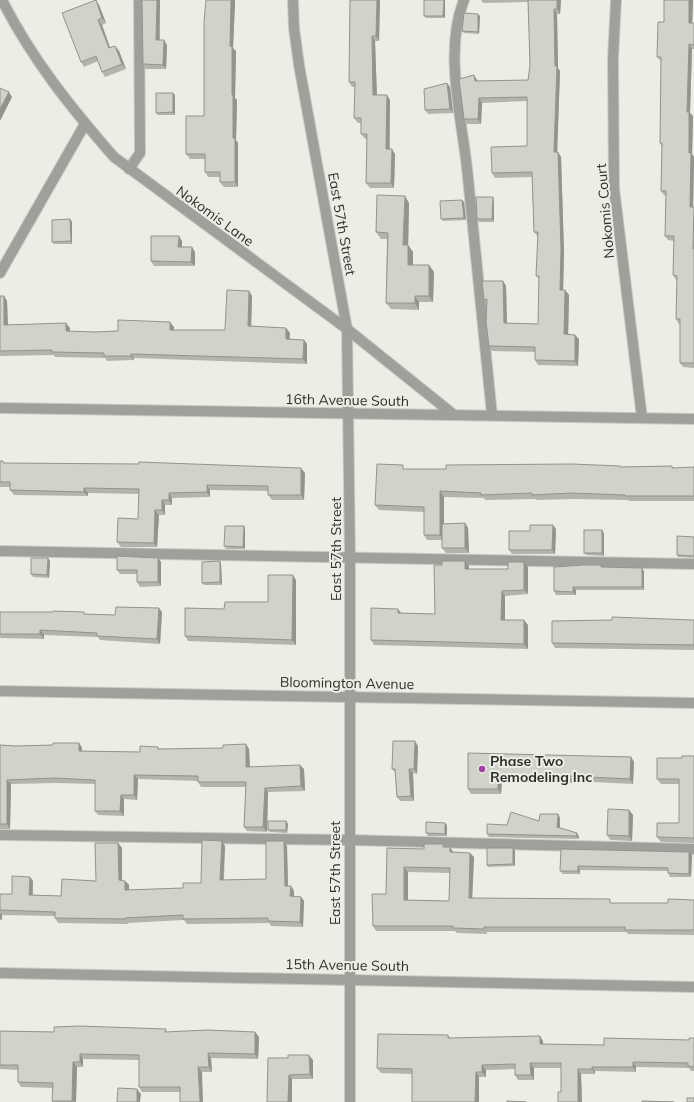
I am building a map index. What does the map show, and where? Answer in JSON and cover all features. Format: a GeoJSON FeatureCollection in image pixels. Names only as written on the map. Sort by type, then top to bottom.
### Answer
{"type":"FeatureCollection","features":[{"type":"Feature","properties":{"kind":"street","name":"Nokomis Lane"},"geometry":{"type":"LineString","coordinates":[[2,0],[40,65],[85,124],[114,157],[347,329],[454,415]]}},
{"type":"Feature","properties":{"kind":"street"},"geometry":{"type":"LineString","coordinates":[[129,169],[140,153],[139,0]]}},
{"type":"Feature","properties":{"kind":"street","name":"East 57th Street"},"geometry":{"type":"LineString","coordinates":[[293,0],[298,65],[347,329],[350,557],[350,1102]]}},
{"type":"Feature","properties":{"kind":"street"},"geometry":{"type":"LineString","coordinates":[[464,0],[458,15],[454,71],[466,158],[492,415]]}},
{"type":"Feature","properties":{"kind":"street","name":"Nokomis Court"},"geometry":{"type":"LineString","coordinates":[[616,0],[613,59],[614,188],[642,418]]}},
{"type":"Feature","properties":{"kind":"street"},"geometry":{"type":"LineString","coordinates":[[0,273],[85,124]]}},
{"type":"Feature","properties":{"kind":"street","name":"16th Avenue South"},"geometry":{"type":"LineString","coordinates":[[0,408],[349,415],[492,415],[694,419]]}},
{"type":"Feature","properties":{"kind":"street"},"geometry":{"type":"LineString","coordinates":[[0,551],[694,564]]}},
{"type":"Feature","properties":{"kind":"street","name":"Bloomington Avenue"},"geometry":{"type":"LineString","coordinates":[[0,691],[694,704]]}},
{"type":"Feature","properties":{"kind":"street"},"geometry":{"type":"LineString","coordinates":[[0,835],[350,840],[694,849]]}},
{"type":"Feature","properties":{"kind":"street","name":"15th Avenue South"},"geometry":{"type":"LineString","coordinates":[[0,973],[694,987]]}},
{"type":"Feature","properties":{"kind":"building"},"geometry":{"type":"Polygon","coordinates":[[[96,0],[102,18],[98,20],[109,48],[115,46],[122,64],[102,72],[96,56],[81,62],[62,13],[96,0]]]}},
{"type":"Feature","properties":{"kind":"building"},"geometry":{"type":"Polygon","coordinates":[[[142,0],[157,0],[156,40],[164,40],[163,65],[143,64],[142,0]]]}},
{"type":"Feature","properties":{"kind":"building"},"geometry":{"type":"Polygon","coordinates":[[[206,0],[231,0],[230,46],[232,47],[235,182],[220,182],[220,172],[205,172],[205,154],[186,154],[186,116],[204,116],[204,21],[206,0]]]}},
{"type":"Feature","properties":{"kind":"building"},"geometry":{"type":"Polygon","coordinates":[[[350,0],[377,0],[376,36],[372,36],[373,95],[387,95],[386,149],[392,149],[391,183],[366,183],[367,134],[361,134],[361,118],[354,118],[355,82],[349,82],[350,0]]]}},
{"type":"Feature","properties":{"kind":"building"},"geometry":{"type":"Polygon","coordinates":[[[424,0],[444,0],[443,16],[424,16],[424,0]]]}},
{"type":"Feature","properties":{"kind":"building"},"geometry":{"type":"Polygon","coordinates":[[[528,0],[557,0],[557,9],[554,9],[555,66],[557,66],[554,152],[558,152],[561,249],[560,290],[565,290],[564,334],[575,335],[575,361],[535,360],[535,347],[489,346],[486,322],[487,299],[484,300],[482,281],[503,281],[504,323],[538,324],[539,276],[536,276],[538,232],[534,232],[532,172],[492,173],[491,147],[527,146],[527,97],[479,98],[478,119],[464,119],[459,79],[474,75],[475,81],[528,80],[530,65],[528,0]]]}},
{"type":"Feature","properties":{"kind":"building"},"geometry":{"type":"Polygon","coordinates":[[[664,0],[689,0],[689,23],[694,23],[694,45],[689,44],[687,112],[689,112],[689,153],[691,153],[690,207],[694,207],[694,363],[680,363],[680,319],[676,319],[677,276],[673,275],[674,236],[665,236],[666,191],[661,191],[661,57],[657,57],[658,22],[664,22],[664,0]]]}},
{"type":"Feature","properties":{"kind":"building"},"geometry":{"type":"Polygon","coordinates":[[[464,13],[478,14],[478,32],[462,31],[464,13]]]}},
{"type":"Feature","properties":{"kind":"building"},"geometry":{"type":"Polygon","coordinates":[[[447,83],[450,109],[425,110],[424,89],[447,83]]]}},
{"type":"Feature","properties":{"kind":"building"},"geometry":{"type":"Polygon","coordinates":[[[0,88],[9,92],[0,109],[0,88]]]}},
{"type":"Feature","properties":{"kind":"building"},"geometry":{"type":"Polygon","coordinates":[[[156,93],[173,93],[173,112],[156,113],[156,93]]]}},
{"type":"Feature","properties":{"kind":"building"},"geometry":{"type":"Polygon","coordinates":[[[377,195],[405,196],[403,245],[408,245],[408,265],[429,265],[429,296],[415,296],[415,303],[386,303],[388,233],[376,232],[377,195]]]}},
{"type":"Feature","properties":{"kind":"building"},"geometry":{"type":"Polygon","coordinates":[[[476,197],[493,197],[492,219],[477,219],[476,197]]]}},
{"type":"Feature","properties":{"kind":"building"},"geometry":{"type":"Polygon","coordinates":[[[462,200],[464,218],[441,219],[440,201],[462,200]]]}},
{"type":"Feature","properties":{"kind":"building"},"geometry":{"type":"Polygon","coordinates":[[[70,219],[71,241],[52,242],[52,220],[70,219]]]}},
{"type":"Feature","properties":{"kind":"building"},"geometry":{"type":"Polygon","coordinates":[[[151,236],[179,236],[178,247],[192,247],[191,262],[151,261],[151,236]]]}},
{"type":"Feature","properties":{"kind":"building"},"geometry":{"type":"Polygon","coordinates":[[[227,290],[249,291],[248,326],[286,328],[286,339],[304,340],[303,359],[131,354],[131,356],[104,356],[104,353],[52,352],[52,350],[0,351],[0,296],[4,296],[4,325],[66,323],[66,331],[118,331],[118,320],[170,322],[170,330],[225,330],[227,290]]]}},
{"type":"Feature","properties":{"kind":"building"},"geometry":{"type":"Polygon","coordinates":[[[0,461],[3,461],[3,463],[139,464],[139,462],[301,468],[301,495],[268,495],[268,486],[207,485],[207,492],[169,493],[169,500],[162,500],[162,510],[155,510],[154,543],[117,542],[118,518],[138,519],[139,489],[84,488],[84,492],[10,490],[10,482],[0,482],[0,461]]]}},
{"type":"Feature","properties":{"kind":"building"},"geometry":{"type":"Polygon","coordinates":[[[377,464],[403,465],[403,469],[446,469],[446,465],[572,464],[620,467],[694,467],[694,496],[625,496],[571,493],[481,495],[481,493],[440,491],[440,535],[424,535],[424,507],[375,505],[377,464]]]}},
{"type":"Feature","properties":{"kind":"building"},"geometry":{"type":"Polygon","coordinates":[[[465,523],[465,548],[442,548],[442,524],[465,523]]]}},
{"type":"Feature","properties":{"kind":"building"},"geometry":{"type":"Polygon","coordinates":[[[530,525],[553,525],[552,550],[509,550],[509,531],[530,531],[530,525]]]}},
{"type":"Feature","properties":{"kind":"building"},"geometry":{"type":"Polygon","coordinates":[[[225,526],[244,526],[243,547],[224,546],[225,526]]]}},
{"type":"Feature","properties":{"kind":"building"},"geometry":{"type":"Polygon","coordinates":[[[584,530],[602,530],[602,553],[584,553],[584,530]]]}},
{"type":"Feature","properties":{"kind":"building"},"geometry":{"type":"Polygon","coordinates":[[[677,536],[694,537],[694,556],[677,555],[677,536]]]}},
{"type":"Feature","properties":{"kind":"building"},"geometry":{"type":"Polygon","coordinates":[[[117,556],[158,558],[158,582],[137,582],[137,570],[117,570],[117,556]]]}},
{"type":"Feature","properties":{"kind":"building"},"geometry":{"type":"Polygon","coordinates":[[[31,558],[48,558],[47,575],[31,574],[31,558]]]}},
{"type":"Feature","properties":{"kind":"building"},"geometry":{"type":"Polygon","coordinates":[[[220,561],[220,582],[202,583],[202,562],[220,561]]]}},
{"type":"Feature","properties":{"kind":"building"},"geometry":{"type":"Polygon","coordinates":[[[442,561],[465,561],[465,569],[508,569],[508,562],[524,562],[524,590],[502,591],[501,620],[524,620],[524,644],[371,640],[371,608],[398,609],[398,613],[435,614],[434,565],[442,565],[442,561]]]}},
{"type":"Feature","properties":{"kind":"building"},"geometry":{"type":"Polygon","coordinates":[[[583,565],[642,568],[642,587],[573,587],[573,592],[554,591],[554,567],[583,565]]]}},
{"type":"Feature","properties":{"kind":"building"},"geometry":{"type":"Polygon","coordinates":[[[268,575],[293,575],[292,640],[185,636],[185,608],[224,609],[225,602],[268,602],[268,575]]]}},
{"type":"Feature","properties":{"kind":"building"},"geometry":{"type":"Polygon","coordinates":[[[116,607],[159,608],[157,639],[97,636],[97,633],[40,630],[40,634],[0,634],[0,612],[53,611],[115,615],[116,607]]]}},
{"type":"Feature","properties":{"kind":"building"},"geometry":{"type":"Polygon","coordinates":[[[612,617],[694,620],[694,645],[552,643],[552,621],[612,620],[612,617]]]}},
{"type":"Feature","properties":{"kind":"building"},"geometry":{"type":"Polygon","coordinates":[[[393,741],[415,741],[414,769],[409,769],[411,796],[397,797],[395,769],[392,769],[393,741]]]}},
{"type":"Feature","properties":{"kind":"building"},"geometry":{"type":"Polygon","coordinates":[[[53,743],[79,743],[79,751],[140,752],[140,746],[158,747],[158,749],[223,748],[223,745],[246,744],[246,767],[300,765],[301,786],[265,788],[263,827],[244,827],[246,782],[198,782],[198,776],[134,775],[134,795],[121,795],[120,811],[95,811],[95,780],[53,778],[7,780],[7,824],[0,824],[0,745],[53,745],[53,743]]]}},
{"type":"Feature","properties":{"kind":"building"},"geometry":{"type":"Polygon","coordinates":[[[468,753],[631,757],[630,779],[569,776],[569,778],[498,777],[498,789],[468,789],[468,753]]]}},
{"type":"Feature","properties":{"kind":"building"},"geometry":{"type":"Polygon","coordinates":[[[682,756],[694,756],[694,838],[657,837],[657,823],[679,823],[679,779],[657,779],[657,758],[682,758],[682,756]]]}},
{"type":"Feature","properties":{"kind":"building"},"geometry":{"type":"Polygon","coordinates":[[[608,809],[629,810],[629,836],[607,835],[608,809]]]}},
{"type":"Feature","properties":{"kind":"building"},"geometry":{"type":"Polygon","coordinates":[[[511,812],[539,821],[540,814],[558,814],[557,827],[577,833],[576,836],[487,834],[487,824],[507,825],[511,812]]]}},
{"type":"Feature","properties":{"kind":"building"},"geometry":{"type":"Polygon","coordinates":[[[268,821],[286,821],[286,830],[268,830],[268,821]]]}},
{"type":"Feature","properties":{"kind":"building"},"geometry":{"type":"Polygon","coordinates":[[[426,822],[445,823],[445,834],[426,833],[426,822]]]}},
{"type":"Feature","properties":{"kind":"building"},"geometry":{"type":"Polygon","coordinates":[[[202,840],[222,841],[220,880],[266,879],[266,841],[284,841],[285,886],[291,886],[290,896],[301,897],[300,922],[268,921],[268,918],[183,919],[183,915],[125,919],[55,918],[55,912],[0,910],[0,894],[12,894],[12,876],[30,877],[29,895],[61,896],[62,879],[96,881],[95,843],[118,843],[119,880],[125,881],[125,890],[183,888],[183,883],[201,883],[202,840]]]}},
{"type":"Feature","properties":{"kind":"building"},"geometry":{"type":"Polygon","coordinates":[[[424,844],[443,844],[443,847],[450,847],[450,852],[470,853],[469,898],[610,899],[610,903],[668,903],[668,899],[694,900],[694,930],[625,930],[625,927],[484,927],[484,929],[453,928],[453,926],[373,926],[372,894],[386,894],[387,848],[424,849],[424,844]],[[404,867],[404,900],[449,901],[450,868],[404,867]]]}},
{"type":"Feature","properties":{"kind":"building"},"geometry":{"type":"Polygon","coordinates":[[[487,848],[513,848],[513,864],[487,865],[487,848]]]}},
{"type":"Feature","properties":{"kind":"building"},"geometry":{"type":"Polygon","coordinates":[[[561,849],[689,852],[689,874],[668,873],[668,868],[578,866],[578,871],[560,871],[561,849]]]}},
{"type":"Feature","properties":{"kind":"building"},"geometry":{"type":"Polygon","coordinates":[[[79,1026],[166,1029],[165,1032],[207,1030],[255,1032],[255,1054],[208,1053],[209,1067],[198,1067],[200,1102],[180,1102],[180,1087],[139,1087],[139,1055],[80,1054],[80,1062],[73,1062],[72,1101],[52,1101],[53,1083],[18,1082],[18,1065],[0,1065],[0,1031],[54,1032],[54,1027],[79,1026]]]}},
{"type":"Feature","properties":{"kind":"building"},"geometry":{"type":"Polygon","coordinates":[[[378,1034],[448,1035],[448,1038],[540,1036],[540,1044],[604,1045],[604,1038],[689,1040],[689,1038],[694,1038],[694,1067],[688,1066],[688,1063],[633,1062],[633,1067],[592,1067],[592,1069],[578,1069],[578,1102],[558,1102],[558,1092],[561,1092],[561,1063],[530,1063],[531,1075],[515,1075],[515,1064],[482,1065],[482,1072],[476,1072],[475,1102],[412,1102],[412,1069],[377,1068],[378,1034]]]}},
{"type":"Feature","properties":{"kind":"building"},"geometry":{"type":"Polygon","coordinates":[[[288,1055],[309,1055],[310,1074],[289,1075],[288,1102],[267,1102],[268,1058],[288,1058],[288,1055]]]}},
{"type":"Feature","properties":{"kind":"building"},"geometry":{"type":"Polygon","coordinates":[[[118,1088],[137,1089],[137,1102],[117,1102],[118,1088]]]}},
{"type":"Feature","properties":{"kind":"building"},"geometry":{"type":"Polygon","coordinates":[[[687,1098],[694,1098],[694,1102],[687,1102],[687,1098]]]}},
{"type":"Feature","properties":{"kind":"building"},"geometry":{"type":"Polygon","coordinates":[[[642,1101],[674,1102],[642,1102],[642,1101]]]}},
{"type":"Feature","properties":{"kind":"place","name":"Phase Two Remodeling Inc"},"geometry":{"type":"Point","coordinates":[482,769]}}]}
